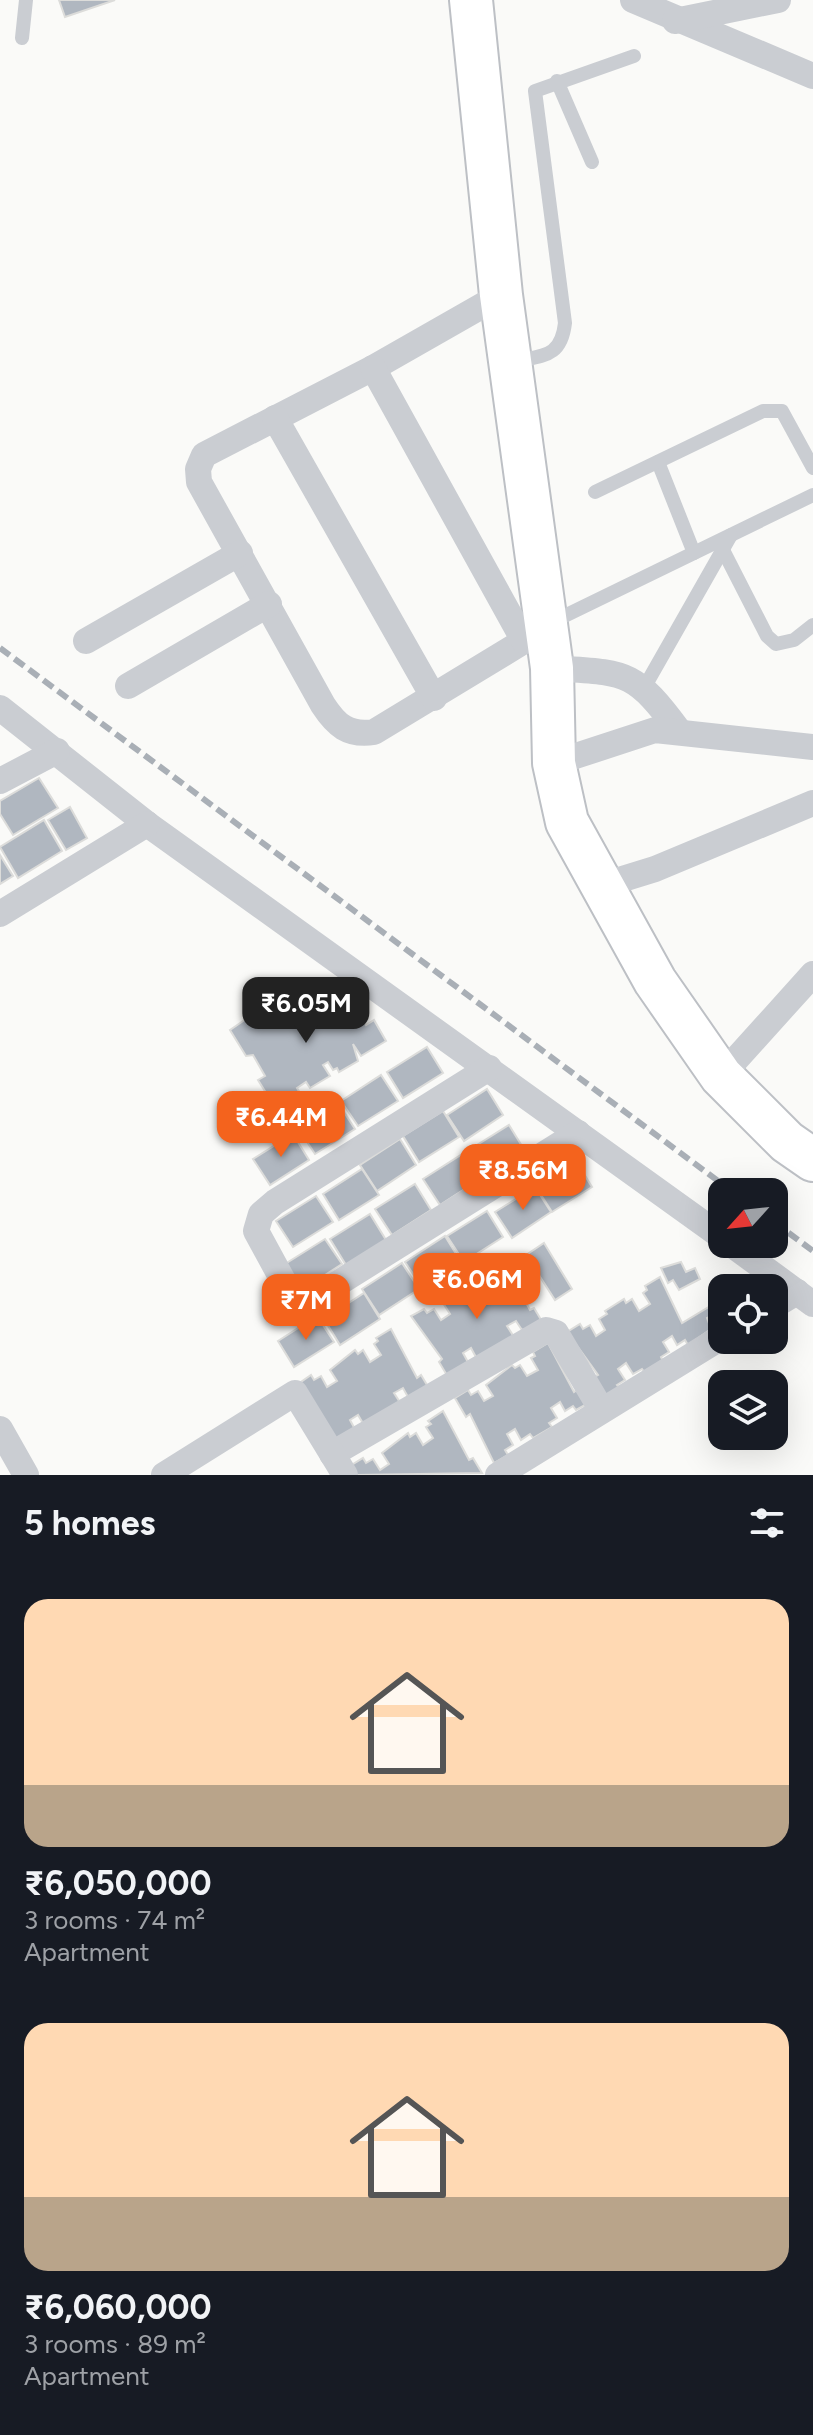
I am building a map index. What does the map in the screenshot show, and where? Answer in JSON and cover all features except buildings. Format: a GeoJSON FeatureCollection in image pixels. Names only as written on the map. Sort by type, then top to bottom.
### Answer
{"type":"FeatureCollection","features":[{"type":"Feature","properties":{"kind":"main road"},"geometry":{"type":"LineString","coordinates":[[471,0],[554,763],[567,822],[655,981],[721,1076],[787,1142],[813,1160]]}},
{"type":"Feature","properties":{"kind":"street"},"geometry":{"type":"LineString","coordinates":[[633,0],[675,21],[813,76]]}},
{"type":"Feature","properties":{"kind":"street"},"geometry":{"type":"LineString","coordinates":[[675,21],[778,0]]}},
{"type":"Feature","properties":{"kind":"street"},"geometry":{"type":"LineString","coordinates":[[501,295],[373,368],[204,455],[198,469],[199,482],[335,724],[362,734],[374,732],[542,643]]}},
{"type":"Feature","properties":{"kind":"street"},"geometry":{"type":"LineString","coordinates":[[373,368],[542,643],[605,671],[633,679],[679,731]]}},
{"type":"Feature","properties":{"kind":"street"},"geometry":{"type":"LineString","coordinates":[[275,418],[434,698]]}},
{"type":"Feature","properties":{"kind":"street"},"geometry":{"type":"LineString","coordinates":[[86,641],[240,553]]}},
{"type":"Feature","properties":{"kind":"street"},"geometry":{"type":"LineString","coordinates":[[128,686],[269,604]]}},
{"type":"Feature","properties":{"kind":"street"},"geometry":{"type":"LineString","coordinates":[[0,708],[147,824],[708,1227]]}},
{"type":"Feature","properties":{"kind":"street"},"geometry":{"type":"LineString","coordinates":[[554,763],[655,730],[813,747]]}},
{"type":"Feature","properties":{"kind":"street"},"geometry":{"type":"LineString","coordinates":[[0,781],[57,751]]}},
{"type":"Feature","properties":{"kind":"street"},"geometry":{"type":"LineString","coordinates":[[600,886],[655,869],[813,803]]}},
{"type":"Feature","properties":{"kind":"street"},"geometry":{"type":"LineString","coordinates":[[0,914],[147,824]]}},
{"type":"Feature","properties":{"kind":"street"},"geometry":{"type":"LineString","coordinates":[[721,1076],[813,974]]}},
{"type":"Feature","properties":{"kind":"street"},"geometry":{"type":"LineString","coordinates":[[489,1068],[275,1202],[261,1214],[256,1231],[287,1288],[299,1300],[316,1297],[578,1133]]}},
{"type":"Feature","properties":{"kind":"street"},"geometry":{"type":"LineString","coordinates":[[750,1258],[805,1298]]}},
{"type":"Feature","properties":{"kind":"street"},"geometry":{"type":"LineString","coordinates":[[164,1475],[193,1467],[295,1393],[338,1464],[546,1330],[556,1333],[601,1409]]}},
{"type":"Feature","properties":{"kind":"street"},"geometry":{"type":"LineString","coordinates":[[498,1475],[708,1345]]}},
{"type":"Feature","properties":{"kind":"street"},"geometry":{"type":"LineString","coordinates":[[0,1429],[26,1475]]}},
{"type":"Feature","properties":{"kind":"lane"},"geometry":{"type":"LineString","coordinates":[[22,38],[26,0]]}},
{"type":"Feature","properties":{"kind":"lane"},"geometry":{"type":"LineString","coordinates":[[510,363],[552,353],[559,347],[564,335],[564,314],[534,99],[541,86],[634,56]]}},
{"type":"Feature","properties":{"kind":"lane"},"geometry":{"type":"LineString","coordinates":[[557,81],[592,162]]}},
{"type":"Feature","properties":{"kind":"lane"},"geometry":{"type":"LineString","coordinates":[[595,492],[763,411],[782,411],[813,468]]}},
{"type":"Feature","properties":{"kind":"lane"},"geometry":{"type":"LineString","coordinates":[[658,462],[694,553]]}},
{"type":"Feature","properties":{"kind":"lane"},"geometry":{"type":"LineString","coordinates":[[542,643],[694,553],[813,495]]}},
{"type":"Feature","properties":{"kind":"lane"},"geometry":{"type":"LineString","coordinates":[[644,688],[732,535]]}},
{"type":"Feature","properties":{"kind":"lane"},"geometry":{"type":"LineString","coordinates":[[723,550],[767,636],[776,644],[794,640],[813,625]]}},
{"type":"Feature","properties":{"kind":"railway"},"geometry":{"type":"LineString","coordinates":[[0,648],[714,1178]]}},
{"type":"Feature","properties":{"kind":"railway"},"geometry":{"type":"LineString","coordinates":[[788,1232],[813,1251]]}}]}
